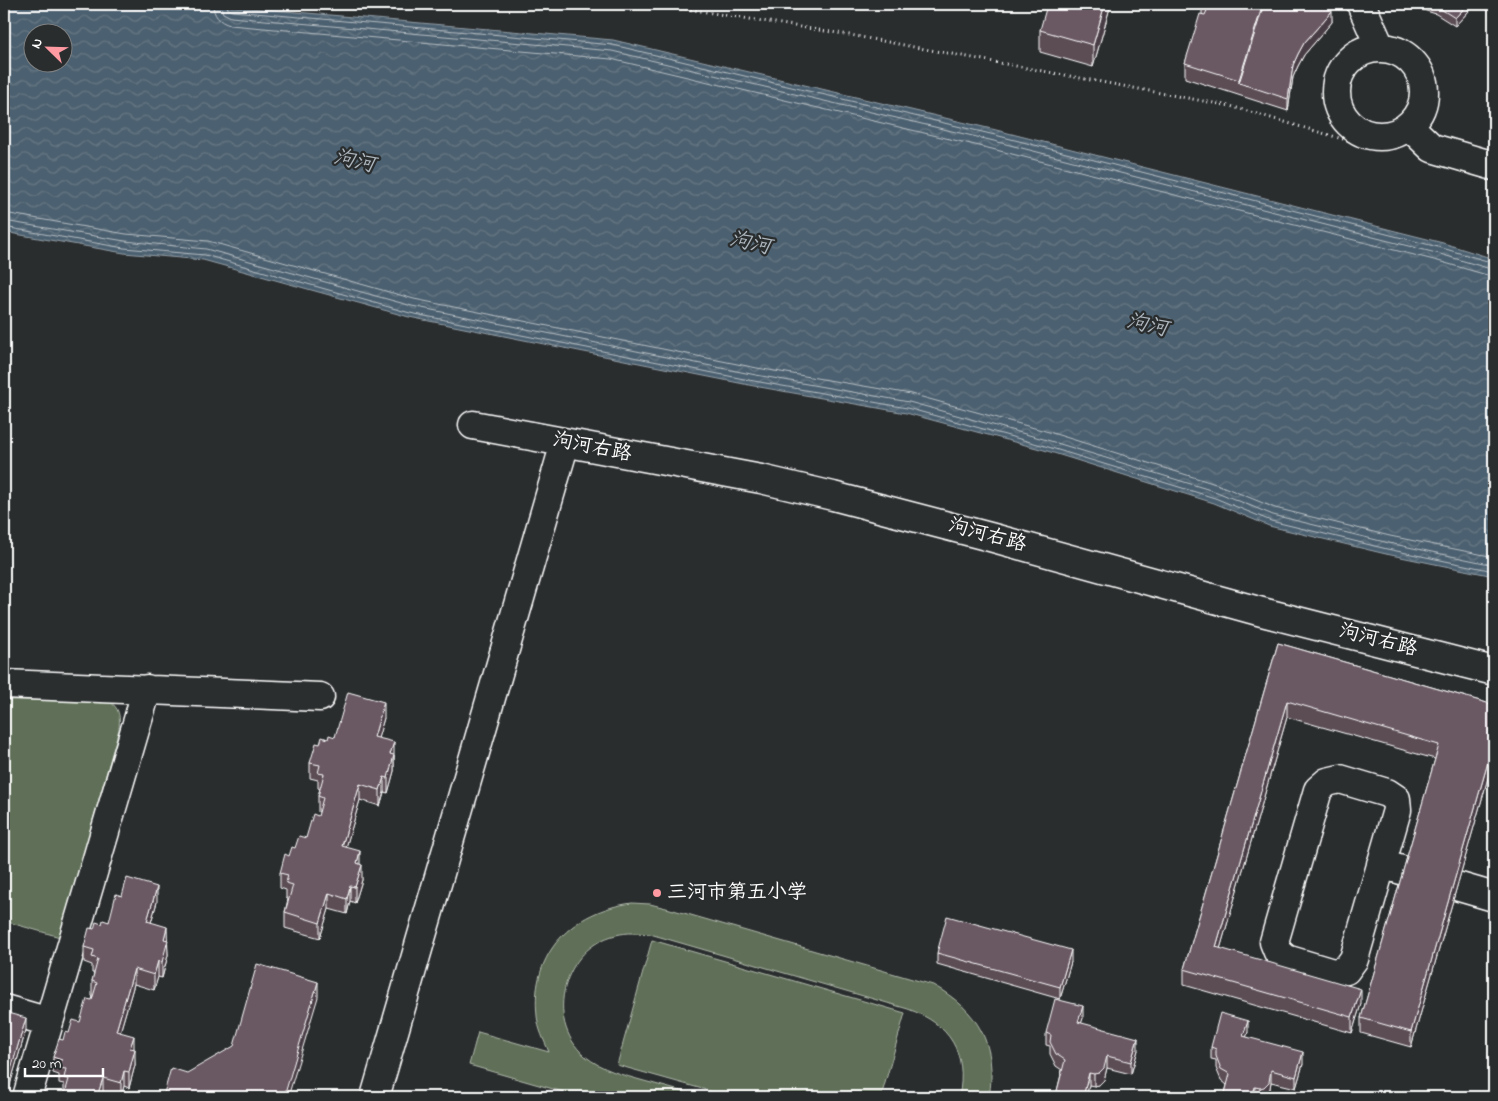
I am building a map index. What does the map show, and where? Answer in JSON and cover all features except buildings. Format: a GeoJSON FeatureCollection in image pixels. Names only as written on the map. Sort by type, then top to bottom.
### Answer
{"type":"FeatureCollection","features":[{"type":"Feature","properties":{"kind":"street"},"geometry":{"type":"LineString","coordinates":[[1361,4],[1380,47]]}},
{"type":"Feature","properties":{"kind":"street"},"geometry":{"type":"LineString","coordinates":[[1370,48],[1389,48],[1403,53],[1413,62],[1421,74],[1424,102],[1418,115],[1409,126],[1397,134],[1383,137],[1369,136],[1356,130],[1345,120],[1339,110],[1335,87],[1338,75],[1352,57],[1370,48]]}},
{"type":"Feature","properties":{"kind":"street"},"geometry":{"type":"LineString","coordinates":[[1409,126],[1432,148],[1494,166]]}},
{"type":"Feature","properties":{"kind":"street","name":"泃河右路"},"geometry":{"type":"LineString","coordinates":[[473,426],[761,480],[833,496],[1262,612],[1494,671]]}},
{"type":"Feature","properties":{"kind":"street"},"geometry":{"type":"LineString","coordinates":[[375,1097],[565,442]]}},
{"type":"Feature","properties":{"kind":"street"},"geometry":{"type":"LineString","coordinates":[[4,684],[320,697]]}},
{"type":"Feature","properties":{"kind":"street"},"geometry":{"type":"LineString","coordinates":[[27,1097],[147,690]]}},
{"type":"Feature","properties":{"kind":"street"},"geometry":{"type":"LineString","coordinates":[[1340,779],[1387,793],[1396,799],[1397,810],[1381,864],[1354,960],[1346,970],[1334,973],[1286,959],[1278,952],[1274,942],[1318,790],[1327,782],[1340,779]]}},
{"type":"Feature","properties":{"kind":"street"},"geometry":{"type":"LineString","coordinates":[[1381,864],[1494,897]]}},
{"type":"Feature","properties":{"kind":"street"},"geometry":{"type":"LineString","coordinates":[[4,1009],[49,1022]]}},
{"type":"Feature","properties":{"kind":"path"},"geometry":{"type":"LineString","coordinates":[[656,4],[850,35],[1230,106],[1353,142],[1369,136]]}},
{"type":"Feature","properties":{"kind":"green space"},"geometry":{"type":"Polygon","coordinates":[[[4,700],[108,700],[115,706],[118,713],[119,729],[60,937],[4,921],[4,700]]]}},
{"type":"Feature","properties":{"kind":"green space"},"geometry":{"type":"Polygon","coordinates":[[[632,903],[650,904],[670,909],[933,985],[962,1006],[981,1031],[987,1045],[990,1061],[989,1097],[959,1097],[961,1067],[953,1042],[935,1023],[923,1015],[908,1009],[642,933],[616,935],[598,942],[583,954],[572,969],[565,986],[563,1005],[565,1024],[572,1041],[585,1056],[598,1065],[621,1074],[702,1097],[581,1097],[469,1065],[478,1032],[549,1052],[537,1016],[537,993],[541,972],[548,954],[560,938],[574,925],[591,915],[632,903]]]}},
{"type":"Feature","properties":{"kind":"green space"},"geometry":{"type":"Polygon","coordinates":[[[652,940],[905,1013],[881,1097],[731,1097],[617,1065],[652,940]]]}},
{"type":"Feature","properties":{"kind":"water","name":"泃河"},"geometry":{"type":"Polygon","coordinates":[[[4,4],[205,4],[613,40],[996,130],[1443,243],[1494,259],[1494,576],[1386,554],[1269,526],[1214,503],[1044,450],[906,413],[754,386],[409,317],[203,260],[124,253],[4,232],[4,4]]]}},
{"type":"Feature","properties":{"kind":"place","name":"三河市第五小学"},"geometry":{"type":"Point","coordinates":[657,893]}}]}
